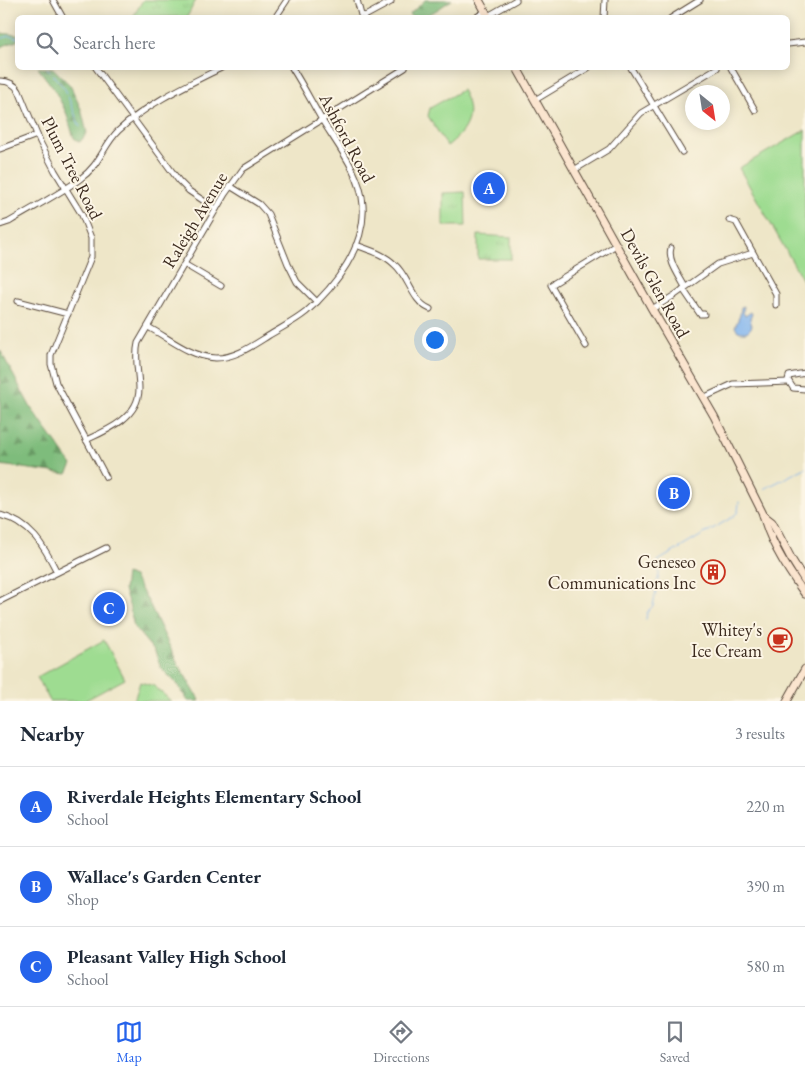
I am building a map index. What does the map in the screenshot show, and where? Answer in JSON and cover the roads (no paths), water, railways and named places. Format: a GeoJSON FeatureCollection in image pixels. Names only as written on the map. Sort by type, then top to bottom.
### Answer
{"type":"FeatureCollection","features":[{"type":"Feature","properties":{"kind":"main road"},"geometry":{"type":"LineString","coordinates":[[479,0],[488,15]]}},
{"type":"Feature","properties":{"kind":"main road","name":"Devils Glen Road"},"geometry":{"type":"LineString","coordinates":[[518,70],[729,444],[763,514],[765,525],[781,556],[805,594]]}},
{"type":"Feature","properties":{"kind":"main road","name":"Devils Glen Road"},"geometry":{"type":"LineString","coordinates":[[763,514],[772,522],[805,581]]}},
{"type":"Feature","properties":{"kind":"main road"},"geometry":{"type":"LineString","coordinates":[[787,701],[805,669]]}},
{"type":"Feature","properties":{"kind":"street"},"geometry":{"type":"LineString","coordinates":[[53,0],[62,15]]}},
{"type":"Feature","properties":{"kind":"street"},"geometry":{"type":"LineString","coordinates":[[277,15],[287,0]]}},
{"type":"Feature","properties":{"kind":"street"},"geometry":{"type":"LineString","coordinates":[[362,15],[357,1],[364,0]]}},
{"type":"Feature","properties":{"kind":"street"},"geometry":{"type":"LineString","coordinates":[[367,15],[391,2],[391,0]]}},
{"type":"Feature","properties":{"kind":"street"},"geometry":{"type":"LineString","coordinates":[[488,15],[516,0]]}},
{"type":"Feature","properties":{"kind":"street"},"geometry":{"type":"LineString","coordinates":[[604,0],[604,15]]}},
{"type":"Feature","properties":{"kind":"street"},"geometry":{"type":"LineString","coordinates":[[676,15],[700,0]]}},
{"type":"Feature","properties":{"kind":"street"},"geometry":{"type":"LineString","coordinates":[[790,44],[805,42]]}},
{"type":"Feature","properties":{"kind":"street"},"geometry":{"type":"LineString","coordinates":[[97,70],[179,181],[189,191],[216,209]]}},
{"type":"Feature","properties":{"kind":"street"},"geometry":{"type":"LineString","coordinates":[[0,224],[10,221],[81,179],[94,168],[116,133],[133,119],[169,94],[217,70]]}},
{"type":"Feature","properties":{"kind":"street","name":"Ashford Road"},"geometry":{"type":"LineString","coordinates":[[148,327],[201,356],[217,358],[245,350],[294,320],[317,302],[335,281],[352,256],[363,222],[362,191],[353,172],[293,70]]}},
{"type":"Feature","properties":{"kind":"street","name":"Raleigh Avenue"},"geometry":{"type":"LineString","coordinates":[[86,440],[119,423],[135,405],[139,389],[135,362],[138,343],[216,209],[243,169],[402,70]]}},
{"type":"Feature","properties":{"kind":"street"},"geometry":{"type":"LineString","coordinates":[[535,100],[585,70]]}},
{"type":"Feature","properties":{"kind":"street"},"geometry":{"type":"LineString","coordinates":[[631,70],[682,152]]}},
{"type":"Feature","properties":{"kind":"street"},"geometry":{"type":"LineString","coordinates":[[574,170],[609,149],[634,120],[653,105],[714,70]]}},
{"type":"Feature","properties":{"kind":"street"},"geometry":{"type":"LineString","coordinates":[[732,70],[755,110]]}},
{"type":"Feature","properties":{"kind":"street","name":"Plum Tree Road"},"geometry":{"type":"LineString","coordinates":[[0,81],[6,81],[16,86],[20,92],[37,136],[88,228],[92,247],[88,264],[51,355],[51,364],[56,383],[106,477]]}},
{"type":"Feature","properties":{"kind":"street"},"geometry":{"type":"LineString","coordinates":[[0,150],[37,136]]}},
{"type":"Feature","properties":{"kind":"street"},"geometry":{"type":"LineString","coordinates":[[230,186],[259,204],[268,214],[288,264],[298,282],[317,302]]}},
{"type":"Feature","properties":{"kind":"street"},"geometry":{"type":"LineString","coordinates":[[729,220],[736,222],[776,294],[776,305]]}},
{"type":"Feature","properties":{"kind":"street"},"geometry":{"type":"LineString","coordinates":[[356,245],[376,252],[394,263],[400,269],[415,296],[423,306],[430,309]]}},
{"type":"Feature","properties":{"kind":"street"},"geometry":{"type":"LineString","coordinates":[[586,346],[551,284],[616,245]]}},
{"type":"Feature","properties":{"kind":"street"},"geometry":{"type":"LineString","coordinates":[[671,248],[672,263],[684,288],[696,310],[700,314],[704,314]]}},
{"type":"Feature","properties":{"kind":"street"},"geometry":{"type":"LineString","coordinates":[[652,309],[718,264],[753,253]]}},
{"type":"Feature","properties":{"kind":"street"},"geometry":{"type":"LineString","coordinates":[[184,264],[221,286]]}},
{"type":"Feature","properties":{"kind":"street"},"geometry":{"type":"LineString","coordinates":[[18,302],[68,314]]}},
{"type":"Feature","properties":{"kind":"street"},"geometry":{"type":"LineString","coordinates":[[805,373],[789,376],[789,382],[793,388],[805,389]]}},
{"type":"Feature","properties":{"kind":"street"},"geometry":{"type":"LineString","coordinates":[[703,398],[732,384],[789,382]]}},
{"type":"Feature","properties":{"kind":"street"},"geometry":{"type":"LineString","coordinates":[[0,515],[19,522],[34,534],[57,572]]}},
{"type":"Feature","properties":{"kind":"street"},"geometry":{"type":"LineString","coordinates":[[0,601],[106,548]]}},
{"type":"Feature","properties":{"kind":"water"},"geometry":{"type":"Polygon","coordinates":[[[744,306],[743,312],[745,316],[751,312],[752,314],[750,319],[752,326],[748,331],[744,332],[738,331],[735,327],[741,307],[744,306]]]}},
{"type":"Feature","properties":{"kind":"waterway"},"geometry":{"type":"LineString","coordinates":[[0,39],[9,36],[15,37]]}},
{"type":"Feature","properties":{"kind":"waterway"},"geometry":{"type":"LineString","coordinates":[[49,70],[65,89],[80,127]]}},
{"type":"Feature","properties":{"kind":"waterway"},"geometry":{"type":"LineString","coordinates":[[764,489],[805,468]]}},
{"type":"Feature","properties":{"kind":"waterway"},"geometry":{"type":"LineString","coordinates":[[646,619],[647,612],[653,606],[659,574],[658,561],[731,518],[738,512],[739,502]]}},
{"type":"Feature","properties":{"kind":"place","name":"Riverdale Heights Elementary School"},"geometry":{"type":"Point","coordinates":[489,188]}},
{"type":"Feature","properties":{"kind":"place","name":"Wallace's Garden Center"},"geometry":{"type":"Point","coordinates":[674,493]}},
{"type":"Feature","properties":{"kind":"place","name":"Geneseo Communications Inc"},"geometry":{"type":"Point","coordinates":[713,572]}},
{"type":"Feature","properties":{"kind":"place","name":"Pleasant Valley High School"},"geometry":{"type":"Point","coordinates":[109,608]}},
{"type":"Feature","properties":{"kind":"place","name":"Whitey's Ice Cream"},"geometry":{"type":"Point","coordinates":[780,640]}}]}
